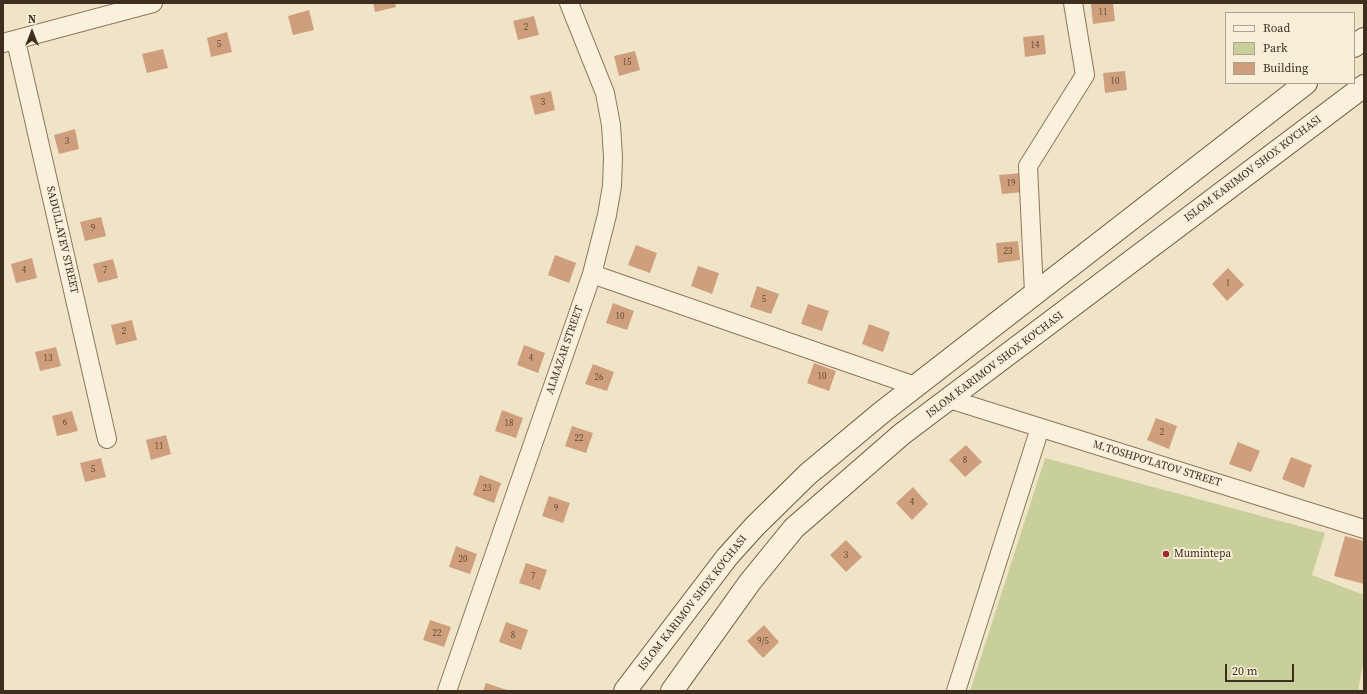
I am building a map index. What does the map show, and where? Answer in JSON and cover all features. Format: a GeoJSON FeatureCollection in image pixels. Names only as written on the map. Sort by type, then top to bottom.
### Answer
{"type":"FeatureCollection","features":[{"type":"Feature","properties":{"kind":"main road"},"geometry":{"type":"LineString","coordinates":[[1355,45],[1364,39]]}},
{"type":"Feature","properties":{"kind":"main road","name":"ISLOM KARIMOV SHOX KO'CHASI"},"geometry":{"type":"LineString","coordinates":[[625,691],[727,557],[755,526],[808,474],[915,386],[1305,84]]}},
{"type":"Feature","properties":{"kind":"main road","name":"ISLOM KARIMOV SHOX KO'CHASI"},"geometry":{"type":"LineString","coordinates":[[672,691],[750,582],[794,528],[902,434],[1364,86]]}},
{"type":"Feature","properties":{"kind":"main road"},"geometry":{"type":"LineString","coordinates":[[1188,174],[1209,203]]}},
{"type":"Feature","properties":{"kind":"street","name":"SADULLAYEV STREET"},"geometry":{"type":"LineString","coordinates":[[107,439],[10,42],[153,3]]}},
{"type":"Feature","properties":{"kind":"street","name":"ALMAZAR STREET"},"geometry":{"type":"LineString","coordinates":[[447,691],[592,274],[607,215],[612,186],[613,157],[611,125],[605,93],[569,3]]}},
{"type":"Feature","properties":{"kind":"street"},"geometry":{"type":"LineString","coordinates":[[1034,293],[1028,166],[1086,75],[1073,3]]}},
{"type":"Feature","properties":{"kind":"street"},"geometry":{"type":"LineString","coordinates":[[592,274],[915,386]]}},
{"type":"Feature","properties":{"kind":"street","name":"М.TOSHPO'LATOV STREET"},"geometry":{"type":"LineString","coordinates":[[949,399],[1364,529]]}},
{"type":"Feature","properties":{"kind":"street"},"geometry":{"type":"LineString","coordinates":[[956,691],[1040,428]]}},
{"type":"Feature","properties":{"kind":"green space","name":"Mumintepa"},"geometry":{"type":"Polygon","coordinates":[[[1045,458],[1325,533],[1312,575],[1364,595],[1364,659],[1358,691],[970,691],[1045,458]]]}},
{"type":"Feature","properties":{"kind":"building"},"geometry":{"type":"Polygon","coordinates":[[[373,3],[395,3],[396,7],[375,12],[373,3]]]}},
{"type":"Feature","properties":{"kind":"building"},"geometry":{"type":"Polygon","coordinates":[[[1113,3],[1115,21],[1093,24],[1091,4],[1113,3]]]}},
{"type":"Feature","properties":{"kind":"building"},"geometry":{"type":"Polygon","coordinates":[[[309,10],[314,30],[293,35],[288,16],[309,10]]]}},
{"type":"Feature","properties":{"kind":"building"},"geometry":{"type":"Polygon","coordinates":[[[534,16],[539,35],[518,40],[513,21],[534,16]]]}},
{"type":"Feature","properties":{"kind":"building"},"geometry":{"type":"Polygon","coordinates":[[[227,32],[232,52],[211,57],[207,38],[227,32]]]}},
{"type":"Feature","properties":{"kind":"building"},"geometry":{"type":"Polygon","coordinates":[[[1044,35],[1046,54],[1025,57],[1023,37],[1044,35]]]}},
{"type":"Feature","properties":{"kind":"building"},"geometry":{"type":"Polygon","coordinates":[[[163,49],[168,68],[147,73],[142,54],[163,49]]]}},
{"type":"Feature","properties":{"kind":"building"},"geometry":{"type":"Polygon","coordinates":[[[635,51],[640,70],[619,76],[614,56],[635,51]]]}},
{"type":"Feature","properties":{"kind":"building"},"geometry":{"type":"Polygon","coordinates":[[[1125,71],[1127,90],[1105,93],[1103,73],[1125,71]]]}},
{"type":"Feature","properties":{"kind":"building"},"geometry":{"type":"Polygon","coordinates":[[[551,91],[555,110],[535,115],[530,96],[551,91]]]}},
{"type":"Feature","properties":{"kind":"building"},"geometry":{"type":"Polygon","coordinates":[[[75,129],[79,149],[59,154],[54,135],[75,129]]]}},
{"type":"Feature","properties":{"kind":"building"},"geometry":{"type":"Polygon","coordinates":[[[1021,173],[1023,192],[1002,194],[999,175],[1021,173]]]}},
{"type":"Feature","properties":{"kind":"building"},"geometry":{"type":"Polygon","coordinates":[[[101,217],[106,236],[85,241],[80,222],[101,217]]]}},
{"type":"Feature","properties":{"kind":"building"},"geometry":{"type":"Polygon","coordinates":[[[1018,241],[1020,260],[998,263],[996,243],[1018,241]]]}},
{"type":"Feature","properties":{"kind":"building"},"geometry":{"type":"Polygon","coordinates":[[[636,245],[657,253],[650,273],[628,265],[636,245]]]}},
{"type":"Feature","properties":{"kind":"building"},"geometry":{"type":"Polygon","coordinates":[[[555,255],[576,263],[569,283],[548,275],[555,255]]]}},
{"type":"Feature","properties":{"kind":"building"},"geometry":{"type":"Polygon","coordinates":[[[32,258],[37,278],[16,283],[11,264],[32,258]]]}},
{"type":"Feature","properties":{"kind":"building"},"geometry":{"type":"Polygon","coordinates":[[[113,259],[118,278],[98,283],[93,264],[113,259]]]}},
{"type":"Feature","properties":{"kind":"building"},"geometry":{"type":"Polygon","coordinates":[[[698,266],[719,273],[712,294],[691,286],[698,266]]]}},
{"type":"Feature","properties":{"kind":"building"},"geometry":{"type":"Polygon","coordinates":[[[1228,268],[1244,285],[1227,301],[1212,284],[1228,268]]]}},
{"type":"Feature","properties":{"kind":"building"},"geometry":{"type":"Polygon","coordinates":[[[757,286],[779,294],[771,314],[750,307],[757,286]]]}},
{"type":"Feature","properties":{"kind":"building"},"geometry":{"type":"Polygon","coordinates":[[[613,303],[634,311],[627,330],[606,323],[613,303]]]}},
{"type":"Feature","properties":{"kind":"building"},"geometry":{"type":"Polygon","coordinates":[[[808,304],[829,311],[822,331],[801,324],[808,304]]]}},
{"type":"Feature","properties":{"kind":"building"},"geometry":{"type":"Polygon","coordinates":[[[132,320],[137,340],[116,345],[111,325],[132,320]]]}},
{"type":"Feature","properties":{"kind":"building"},"geometry":{"type":"Polygon","coordinates":[[[869,324],[890,332],[883,352],[862,344],[869,324]]]}},
{"type":"Feature","properties":{"kind":"building"},"geometry":{"type":"Polygon","coordinates":[[[524,345],[545,353],[538,373],[517,365],[524,345]]]}},
{"type":"Feature","properties":{"kind":"building"},"geometry":{"type":"Polygon","coordinates":[[[56,347],[61,366],[40,371],[35,352],[56,347]]]}},
{"type":"Feature","properties":{"kind":"building"},"geometry":{"type":"Polygon","coordinates":[[[814,363],[836,371],[829,391],[807,383],[814,363]]]}},
{"type":"Feature","properties":{"kind":"building"},"geometry":{"type":"Polygon","coordinates":[[[593,364],[614,372],[607,391],[585,384],[593,364]]]}},
{"type":"Feature","properties":{"kind":"building"},"geometry":{"type":"Polygon","coordinates":[[[502,410],[523,418],[516,438],[495,431],[502,410]]]}},
{"type":"Feature","properties":{"kind":"building"},"geometry":{"type":"Polygon","coordinates":[[[72,411],[78,431],[57,436],[52,416],[72,411]]]}},
{"type":"Feature","properties":{"kind":"building"},"geometry":{"type":"Polygon","coordinates":[[[1156,418],[1177,426],[1169,449],[1147,440],[1156,418]]]}},
{"type":"Feature","properties":{"kind":"building"},"geometry":{"type":"Polygon","coordinates":[[[572,426],[593,433],[586,453],[565,446],[572,426]]]}},
{"type":"Feature","properties":{"kind":"building"},"geometry":{"type":"Polygon","coordinates":[[[166,435],[171,454],[151,460],[146,440],[166,435]]]}},
{"type":"Feature","properties":{"kind":"building"},"geometry":{"type":"Polygon","coordinates":[[[1238,442],[1260,451],[1251,472],[1229,464],[1238,442]]]}},
{"type":"Feature","properties":{"kind":"building"},"geometry":{"type":"Polygon","coordinates":[[[966,445],[982,462],[965,477],[949,460],[966,445]]]}},
{"type":"Feature","properties":{"kind":"building"},"geometry":{"type":"Polygon","coordinates":[[[1291,457],[1312,465],[1304,488],[1282,479],[1291,457]]]}},
{"type":"Feature","properties":{"kind":"building"},"geometry":{"type":"Polygon","coordinates":[[[101,458],[106,477],[85,482],[80,463],[101,458]]]}},
{"type":"Feature","properties":{"kind":"building"},"geometry":{"type":"Polygon","coordinates":[[[480,475],[501,483],[494,503],[473,495],[480,475]]]}},
{"type":"Feature","properties":{"kind":"building"},"geometry":{"type":"Polygon","coordinates":[[[913,487],[928,504],[912,520],[896,503],[913,487]]]}},
{"type":"Feature","properties":{"kind":"building"},"geometry":{"type":"Polygon","coordinates":[[[549,496],[570,503],[563,523],[542,516],[549,496]]]}},
{"type":"Feature","properties":{"kind":"building"},"geometry":{"type":"Polygon","coordinates":[[[1345,536],[1364,541],[1364,584],[1334,576],[1345,536]]]}},
{"type":"Feature","properties":{"kind":"building"},"geometry":{"type":"Polygon","coordinates":[[[846,540],[862,557],[846,572],[830,555],[846,540]]]}},
{"type":"Feature","properties":{"kind":"building"},"geometry":{"type":"Polygon","coordinates":[[[456,546],[477,554],[470,574],[449,567],[456,546]]]}},
{"type":"Feature","properties":{"kind":"building"},"geometry":{"type":"Polygon","coordinates":[[[526,563],[547,570],[540,590],[519,583],[526,563]]]}},
{"type":"Feature","properties":{"kind":"building"},"geometry":{"type":"Polygon","coordinates":[[[430,620],[451,627],[444,647],[423,640],[430,620]]]}},
{"type":"Feature","properties":{"kind":"building"},"geometry":{"type":"Polygon","coordinates":[[[506,622],[528,630],[521,650],[499,642],[506,622]]]}},
{"type":"Feature","properties":{"kind":"building"},"geometry":{"type":"Polygon","coordinates":[[[764,625],[779,642],[763,658],[747,641],[764,625]]]}},
{"type":"Feature","properties":{"kind":"building"},"geometry":{"type":"Polygon","coordinates":[[[486,683],[510,691],[483,691],[486,683]]]}},
{"type":"Feature","properties":{"kind":"place","name":"Mumintepa"},"geometry":{"type":"Point","coordinates":[1166,554]}}]}
